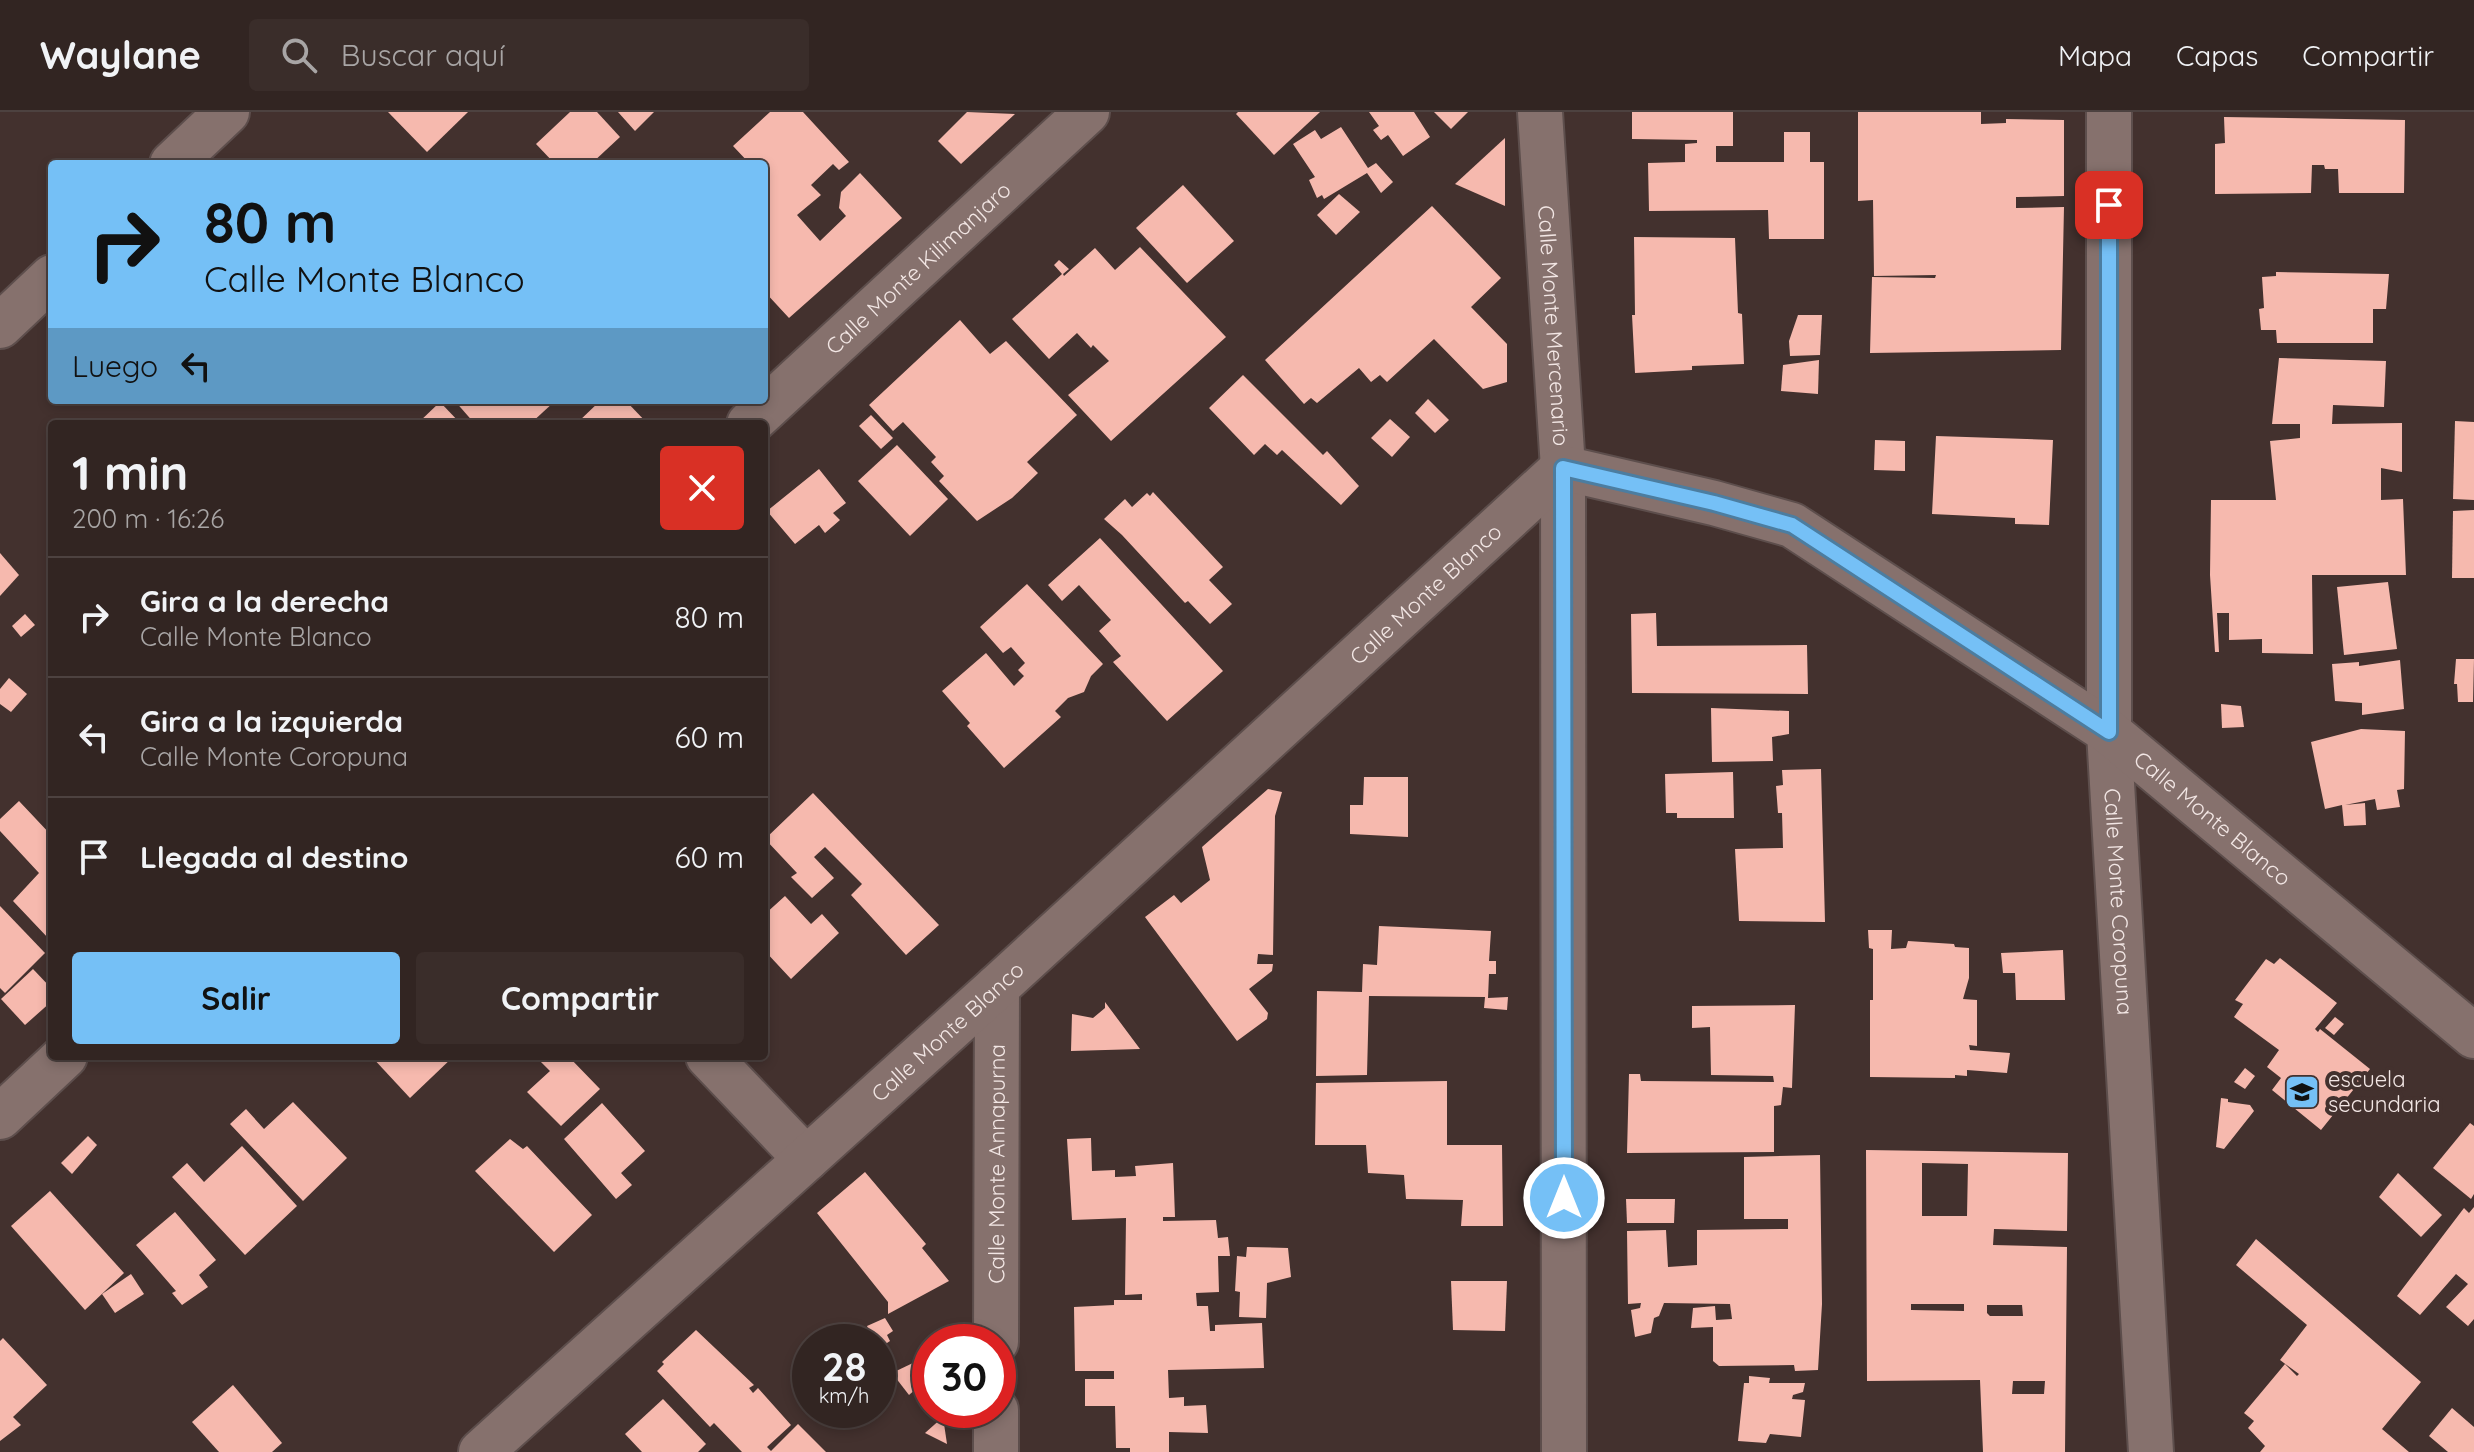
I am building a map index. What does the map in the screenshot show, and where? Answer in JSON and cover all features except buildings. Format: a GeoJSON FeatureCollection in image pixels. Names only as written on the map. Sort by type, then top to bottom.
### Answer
{"type":"FeatureCollection","features":[{"type":"Feature","properties":{"kind":"street"},"geometry":{"type":"LineString","coordinates":[[176,160],[227,112]]}},
{"type":"Feature","properties":{"kind":"street","name":"Calle Monte Kilimanjaro"},"geometry":{"type":"LineString","coordinates":[[753,420],[1087,112]]}},
{"type":"Feature","properties":{"kind":"street","name":"Calle Monte Mercenario"},"geometry":{"type":"LineString","coordinates":[[1540,112],[1563,468],[1564,1452]]}},
{"type":"Feature","properties":{"kind":"street","name":"Calle Monte Coropuna"},"geometry":{"type":"LineString","coordinates":[[2109,112],[2109,732],[2151,1452]]}},
{"type":"Feature","properties":{"kind":"street"},"geometry":{"type":"LineString","coordinates":[[0,326],[48,281]]}},
{"type":"Feature","properties":{"kind":"street","name":"Calle Monte Blanco"},"geometry":{"type":"LineString","coordinates":[[481,1452],[997,987],[1563,468],[1714,503],[1792,525],[2109,732],[2474,1036]]}},
{"type":"Feature","properties":{"kind":"street","name":"Calle Monte Annapurna"},"geometry":{"type":"LineString","coordinates":[[996,1324],[997,987]]}},
{"type":"Feature","properties":{"kind":"street"},"geometry":{"type":"LineString","coordinates":[[0,1117],[61,1060]]}},
{"type":"Feature","properties":{"kind":"street"},"geometry":{"type":"LineString","coordinates":[[712,1060],[806,1159]]}},
{"type":"Feature","properties":{"kind":"street"},"geometry":{"type":"LineString","coordinates":[[996,1428],[996,1452]]}},
{"type":"Feature","properties":{"kind":"place","name":"escuela secundaria"},"geometry":{"type":"Point","coordinates":[2302,1092]}},
{"type":"Feature","properties":{"kind":"route"},"geometry":{"type":"LineString","coordinates":[[1564,1198],[1563,468],[1714,503],[1792,525],[2109,732],[2109,205]]}}]}
